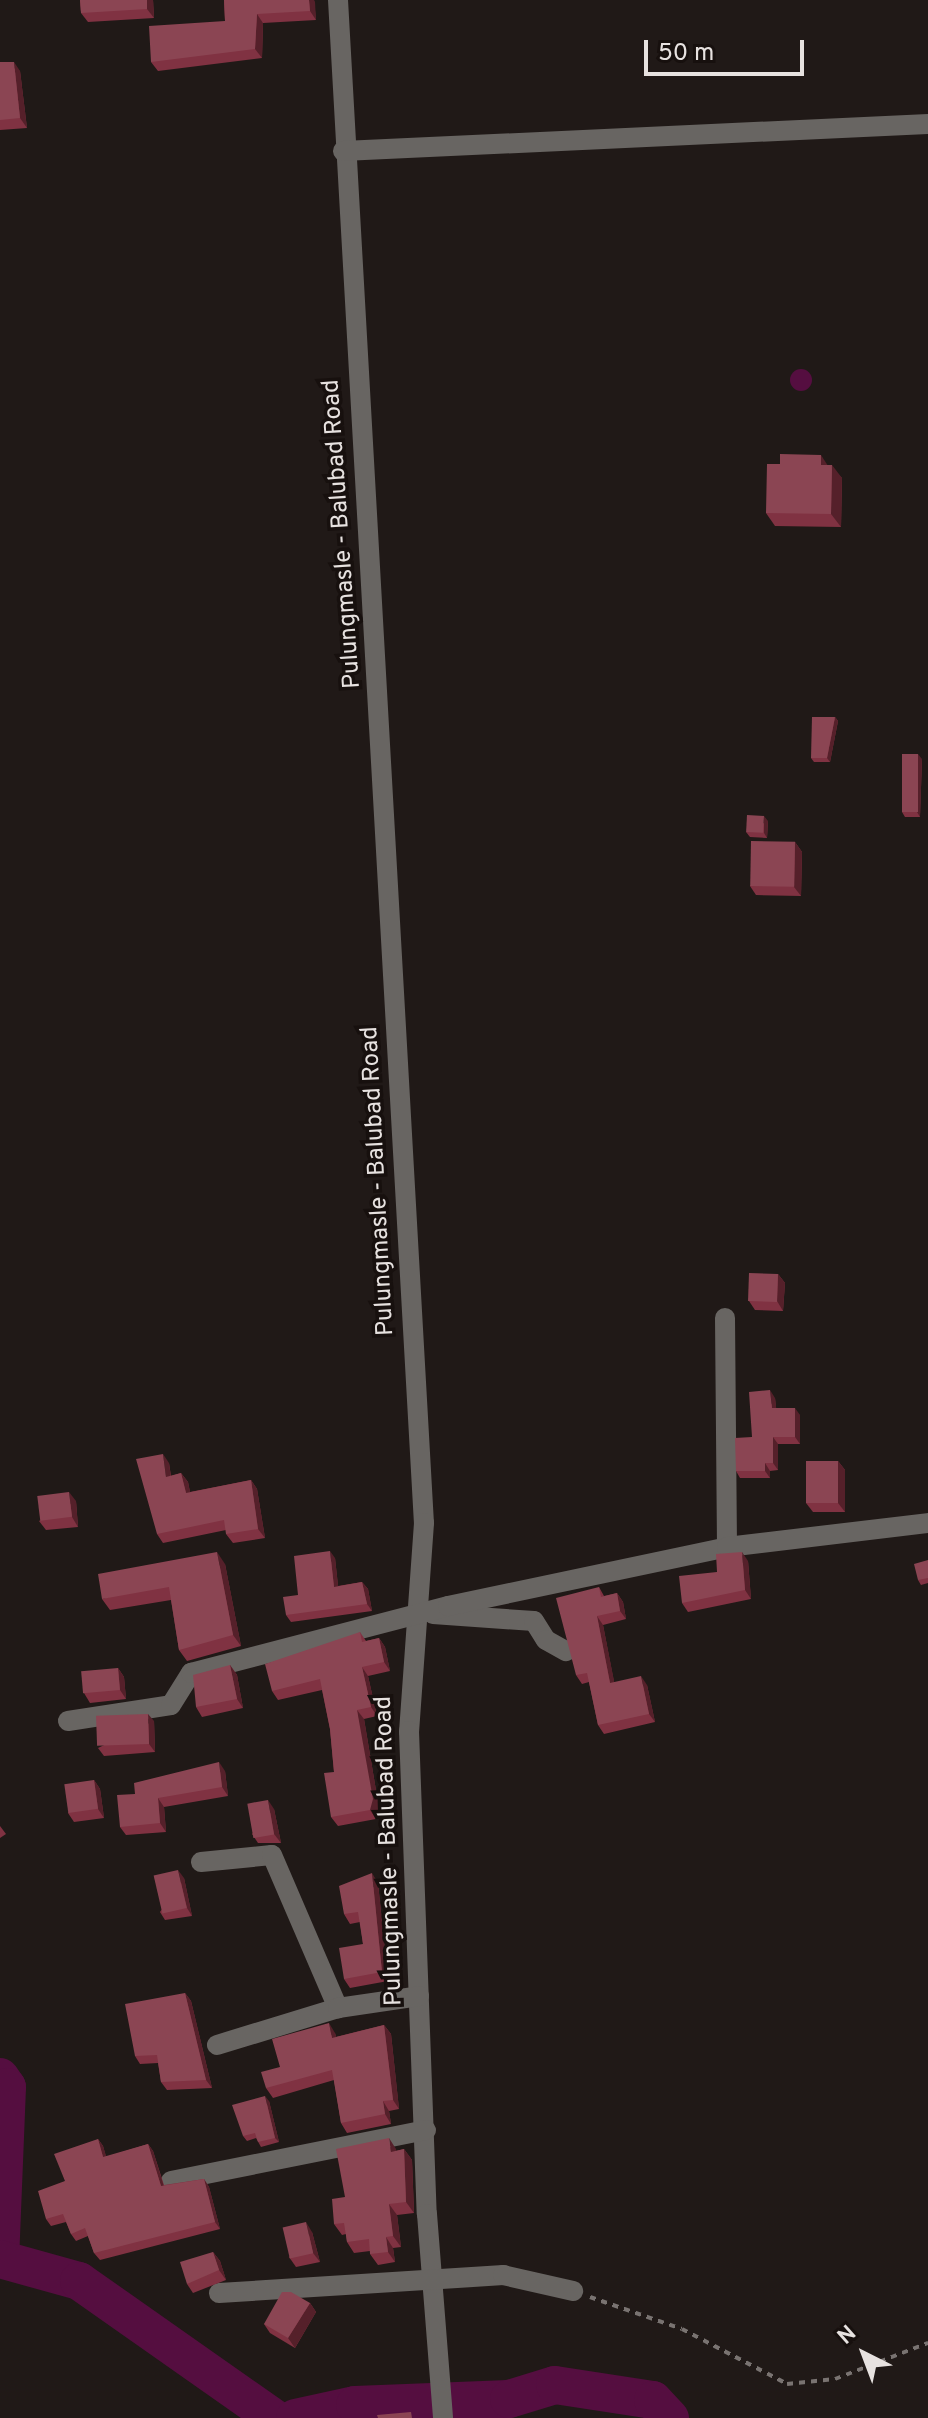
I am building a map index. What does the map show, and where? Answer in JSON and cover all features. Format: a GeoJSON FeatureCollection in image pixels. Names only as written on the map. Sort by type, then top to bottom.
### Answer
{"type":"FeatureCollection","features":[{"type":"Feature","properties":{"kind":"street","name":"Pulungmasle - Balubad Road"},"geometry":{"type":"LineString","coordinates":[[338,0],[343,151],[424,1523],[423,1615],[409,1731],[431,2278],[443,2416]]}},
{"type":"Feature","properties":{"kind":"street"},"geometry":{"type":"LineString","coordinates":[[343,151],[928,124]]}},
{"type":"Feature","properties":{"kind":"street"},"geometry":{"type":"LineString","coordinates":[[725,1318],[727,1547]]}},
{"type":"Feature","properties":{"kind":"street"},"geometry":{"type":"LineString","coordinates":[[68,1721],[171,1705],[191,1673],[423,1615],[727,1547],[928,1523]]}},
{"type":"Feature","properties":{"kind":"street"},"geometry":{"type":"LineString","coordinates":[[423,1615],[534,1621],[566,1651]]}},
{"type":"Feature","properties":{"kind":"street"},"geometry":{"type":"LineString","coordinates":[[201,1862],[272,1855],[338,2008]]}},
{"type":"Feature","properties":{"kind":"street"},"geometry":{"type":"LineString","coordinates":[[217,2045],[338,2008],[419,1996]]}},
{"type":"Feature","properties":{"kind":"street"},"geometry":{"type":"LineString","coordinates":[[171,2181],[426,2130]]}},
{"type":"Feature","properties":{"kind":"street"},"geometry":{"type":"LineString","coordinates":[[219,2293],[503,2275],[573,2291]]}},
{"type":"Feature","properties":{"kind":"path"},"geometry":{"type":"LineString","coordinates":[[573,2291],[682,2329],[787,2384],[835,2379],[928,2343]]}},
{"type":"Feature","properties":{"kind":"shaded area"},"geometry":{"type":"Polygon","coordinates":[[[797,369],[805,369],[812,380],[805,391],[797,391],[790,384],[790,376],[797,369]]]}},
{"type":"Feature","properties":{"kind":"building"},"geometry":{"type":"Polygon","coordinates":[[[80,0],[147,0],[147,9],[81,13],[80,0]]]}},
{"type":"Feature","properties":{"kind":"building"},"geometry":{"type":"Polygon","coordinates":[[[224,0],[309,0],[310,11],[257,14],[255,49],[151,62],[149,26],[225,21],[224,0]]]}},
{"type":"Feature","properties":{"kind":"building"},"geometry":{"type":"Polygon","coordinates":[[[0,62],[14,62],[20,118],[0,120],[0,62]]]}},
{"type":"Feature","properties":{"kind":"building"},"geometry":{"type":"Polygon","coordinates":[[[780,454],[821,455],[821,465],[832,465],[831,514],[766,513],[767,464],[780,464],[780,454]]]}},
{"type":"Feature","properties":{"kind":"building"},"geometry":{"type":"Polygon","coordinates":[[[812,717],[835,717],[827,758],[811,758],[812,717]]]}},
{"type":"Feature","properties":{"kind":"building"},"geometry":{"type":"Polygon","coordinates":[[[902,754],[918,754],[918,812],[902,812],[902,754]]]}},
{"type":"Feature","properties":{"kind":"building"},"geometry":{"type":"Polygon","coordinates":[[[747,815],[764,816],[763,833],[746,832],[747,815]]]}},
{"type":"Feature","properties":{"kind":"building"},"geometry":{"type":"Polygon","coordinates":[[[751,841],[795,842],[794,887],[750,886],[751,841]]]}},
{"type":"Feature","properties":{"kind":"building"},"geometry":{"type":"Polygon","coordinates":[[[749,1273],[778,1274],[777,1302],[748,1301],[749,1273]]]}},
{"type":"Feature","properties":{"kind":"building"},"geometry":{"type":"Polygon","coordinates":[[[770,1390],[772,1408],[795,1408],[795,1437],[773,1437],[773,1463],[765,1463],[765,1471],[736,1471],[735,1438],[752,1437],[749,1392],[770,1390]]]}},
{"type":"Feature","properties":{"kind":"building"},"geometry":{"type":"Polygon","coordinates":[[[163,1454],[166,1477],[181,1473],[186,1493],[251,1480],[258,1529],[226,1534],[224,1520],[157,1534],[136,1459],[163,1454]]]}},
{"type":"Feature","properties":{"kind":"building"},"geometry":{"type":"Polygon","coordinates":[[[806,1461],[838,1461],[838,1503],[806,1503],[806,1461]]]}},
{"type":"Feature","properties":{"kind":"building"},"geometry":{"type":"Polygon","coordinates":[[[69,1492],[72,1517],[40,1521],[37,1496],[69,1492]]]}},
{"type":"Feature","properties":{"kind":"building"},"geometry":{"type":"Polygon","coordinates":[[[330,1551],[334,1587],[362,1582],[367,1604],[286,1615],[283,1597],[298,1595],[294,1556],[330,1551]]]}},
{"type":"Feature","properties":{"kind":"building"},"geometry":{"type":"Polygon","coordinates":[[[217,1552],[233,1635],[179,1650],[169,1587],[102,1599],[98,1574],[217,1552]]]}},
{"type":"Feature","properties":{"kind":"building"},"geometry":{"type":"Polygon","coordinates":[[[742,1552],[745,1590],[682,1603],[679,1576],[717,1572],[716,1554],[742,1552]]]}},
{"type":"Feature","properties":{"kind":"building"},"geometry":{"type":"Polygon","coordinates":[[[928,1560],[928,1578],[918,1580],[914,1564],[928,1560]]]}},
{"type":"Feature","properties":{"kind":"building"},"geometry":{"type":"Polygon","coordinates":[[[599,1587],[601,1597],[617,1593],[620,1611],[597,1616],[610,1683],[641,1676],[649,1714],[598,1725],[587,1673],[576,1675],[556,1598],[599,1587]]]}},
{"type":"Feature","properties":{"kind":"building"},"geometry":{"type":"Polygon","coordinates":[[[360,1632],[362,1642],[379,1638],[384,1662],[362,1667],[371,1707],[357,1710],[373,1799],[370,1810],[331,1817],[324,1773],[334,1772],[330,1729],[320,1679],[272,1691],[265,1664],[360,1632]]]}},
{"type":"Feature","properties":{"kind":"building"},"geometry":{"type":"Polygon","coordinates":[[[230,1665],[237,1699],[196,1707],[193,1675],[230,1665]]]}},
{"type":"Feature","properties":{"kind":"building"},"geometry":{"type":"Polygon","coordinates":[[[118,1668],[120,1690],[83,1693],[81,1671],[118,1668]]]}},
{"type":"Feature","properties":{"kind":"building"},"geometry":{"type":"Polygon","coordinates":[[[148,1714],[149,1744],[97,1746],[96,1716],[148,1714]]]}},
{"type":"Feature","properties":{"kind":"building"},"geometry":{"type":"Polygon","coordinates":[[[219,1762],[222,1787],[158,1798],[160,1823],[120,1827],[117,1795],[135,1794],[134,1783],[219,1762]]]}},
{"type":"Feature","properties":{"kind":"building"},"geometry":{"type":"Polygon","coordinates":[[[94,1780],[98,1809],[68,1813],[64,1784],[94,1780]]]}},
{"type":"Feature","properties":{"kind":"building"},"geometry":{"type":"Polygon","coordinates":[[[268,1800],[274,1834],[253,1838],[247,1804],[268,1800]]]}},
{"type":"Feature","properties":{"kind":"building"},"geometry":{"type":"Polygon","coordinates":[[[178,1870],[187,1908],[162,1914],[154,1876],[178,1870]]]}},
{"type":"Feature","properties":{"kind":"building"},"geometry":{"type":"Polygon","coordinates":[[[372,1873],[382,1972],[344,1979],[339,1948],[363,1944],[358,1912],[344,1914],[339,1886],[372,1873]]]}},
{"type":"Feature","properties":{"kind":"building"},"geometry":{"type":"Polygon","coordinates":[[[185,1993],[206,2080],[161,2082],[157,2055],[135,2056],[125,2004],[185,1993]]]}},
{"type":"Feature","properties":{"kind":"building"},"geometry":{"type":"Polygon","coordinates":[[[329,2023],[332,2038],[384,2025],[393,2100],[383,2101],[385,2114],[341,2123],[332,2070],[266,2088],[261,2072],[280,2067],[272,2039],[329,2023]]]}},
{"type":"Feature","properties":{"kind":"building"},"geometry":{"type":"Polygon","coordinates":[[[265,2096],[275,2138],[258,2142],[255,2133],[243,2136],[232,2105],[265,2096]]]}},
{"type":"Feature","properties":{"kind":"building"},"geometry":{"type":"Polygon","coordinates":[[[389,2138],[391,2152],[404,2149],[406,2202],[389,2204],[393,2236],[386,2237],[388,2252],[370,2254],[369,2239],[347,2242],[344,2223],[334,2224],[332,2199],[345,2197],[336,2149],[389,2138]]]}},
{"type":"Feature","properties":{"kind":"building"},"geometry":{"type":"Polygon","coordinates":[[[98,2139],[103,2157],[148,2144],[161,2186],[204,2179],[215,2222],[94,2253],[85,2228],[71,2234],[63,2214],[46,2219],[38,2191],[65,2181],[54,2154],[98,2139]]]}},
{"type":"Feature","properties":{"kind":"building"},"geometry":{"type":"Polygon","coordinates":[[[306,2222],[313,2253],[290,2259],[283,2227],[306,2222]]]}},
{"type":"Feature","properties":{"kind":"building"},"geometry":{"type":"Polygon","coordinates":[[[213,2252],[219,2270],[187,2284],[180,2262],[213,2252]]]}},
{"type":"Feature","properties":{"kind":"building"},"geometry":{"type":"Polygon","coordinates":[[[282,2292],[291,2292],[310,2303],[288,2338],[264,2324],[282,2292]]]}},
{"type":"Feature","properties":{"kind":"building"},"geometry":{"type":"Polygon","coordinates":[[[411,2412],[412,2418],[378,2418],[377,2415],[411,2412]]]}},
{"type":"Feature","properties":{"kind":"waterway"},"geometry":{"type":"LineString","coordinates":[[0,2077],[7,2087],[0,2259],[79,2281],[274,2418]]}},
{"type":"Feature","properties":{"kind":"waterway"},"geometry":{"type":"LineString","coordinates":[[295,2418],[355,2405],[509,2399],[555,2385],[653,2400],[670,2418]]}}]}
